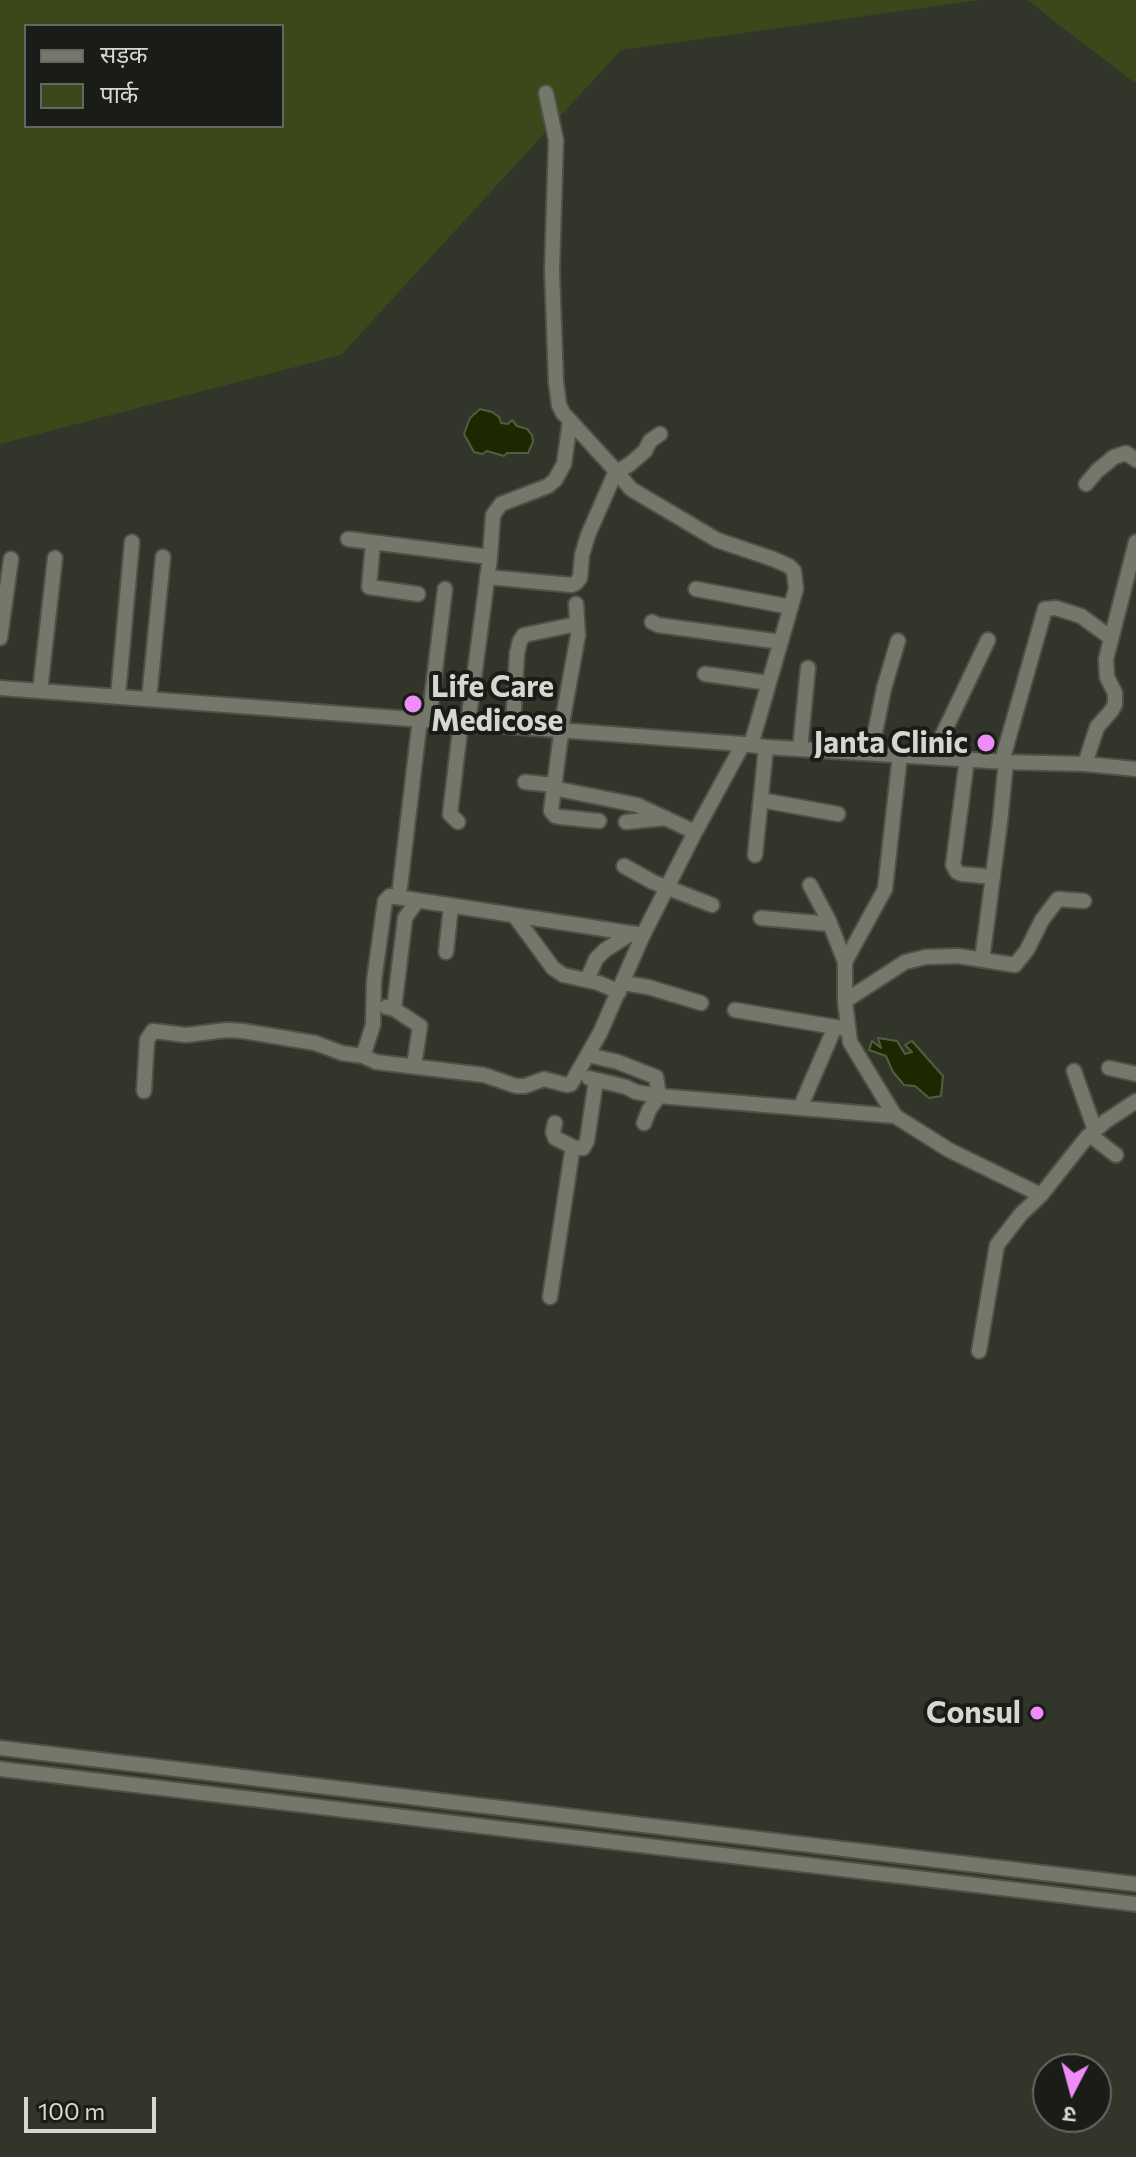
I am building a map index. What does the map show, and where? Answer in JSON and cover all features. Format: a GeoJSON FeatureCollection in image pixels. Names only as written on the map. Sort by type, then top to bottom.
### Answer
{"type":"FeatureCollection","features":[{"type":"Feature","properties":{"kind":"street"},"geometry":{"type":"LineString","coordinates":[[144,1091],[147,1040],[153,1031],[186,1035],[243,1031],[315,1043],[376,1062],[484,1075],[516,1086],[544,1079],[567,1085],[573,1082],[621,988],[637,934],[667,888],[695,832],[753,745],[796,589],[796,577],[789,566],[717,540],[631,489],[559,405],[552,271],[556,140],[546,93]]}},
{"type":"Feature","properties":{"kind":"street"},"geometry":{"type":"LineString","coordinates":[[458,822],[450,814],[490,557],[493,515],[501,504],[548,486],[555,480],[564,464],[570,421]]}},
{"type":"Feature","properties":{"kind":"street"},"geometry":{"type":"LineString","coordinates":[[487,577],[576,583],[580,578],[588,535],[616,471],[645,451],[650,441],[660,434]]}},
{"type":"Feature","properties":{"kind":"street"},"geometry":{"type":"LineString","coordinates":[[1086,484],[1114,457],[1126,453],[1136,460]]}},
{"type":"Feature","properties":{"kind":"street"},"geometry":{"type":"LineString","coordinates":[[348,539],[490,557]]}},
{"type":"Feature","properties":{"kind":"street"},"geometry":{"type":"LineString","coordinates":[[118,696],[132,542]]}},
{"type":"Feature","properties":{"kind":"street"},"geometry":{"type":"LineString","coordinates":[[1085,764],[1097,727],[1112,710],[1116,698],[1107,677],[1106,659],[1136,542]]}},
{"type":"Feature","properties":{"kind":"street"},"geometry":{"type":"LineString","coordinates":[[373,543],[363,586],[418,594]]}},
{"type":"Feature","properties":{"kind":"street"},"geometry":{"type":"LineString","coordinates":[[149,699],[163,557]]}},
{"type":"Feature","properties":{"kind":"street"},"geometry":{"type":"LineString","coordinates":[[40,691],[55,558]]}},
{"type":"Feature","properties":{"kind":"street"},"geometry":{"type":"LineString","coordinates":[[0,638],[11,559]]}},
{"type":"Feature","properties":{"kind":"street"},"geometry":{"type":"LineString","coordinates":[[400,887],[445,589]]}},
{"type":"Feature","properties":{"kind":"street"},"geometry":{"type":"LineString","coordinates":[[696,589],[791,607]]}},
{"type":"Feature","properties":{"kind":"street"},"geometry":{"type":"LineString","coordinates":[[576,604],[576,650],[552,813],[560,817],[599,821]]}},
{"type":"Feature","properties":{"kind":"street"},"geometry":{"type":"LineString","coordinates":[[982,960],[1004,762],[1045,609],[1056,608],[1081,616],[1111,638]]}},
{"type":"Feature","properties":{"kind":"street"},"geometry":{"type":"LineString","coordinates":[[652,622],[781,642]]}},
{"type":"Feature","properties":{"kind":"street"},"geometry":{"type":"LineString","coordinates":[[513,726],[520,641],[524,635],[577,624]]}},
{"type":"Feature","properties":{"kind":"street"},"geometry":{"type":"LineString","coordinates":[[932,757],[988,640]]}},
{"type":"Feature","properties":{"kind":"street"},"geometry":{"type":"LineString","coordinates":[[871,753],[884,688],[898,641]]}},
{"type":"Feature","properties":{"kind":"street"},"geometry":{"type":"LineString","coordinates":[[800,749],[808,668]]}},
{"type":"Feature","properties":{"kind":"street"},"geometry":{"type":"LineString","coordinates":[[705,674],[769,683]]}},
{"type":"Feature","properties":{"kind":"street"},"geometry":{"type":"LineString","coordinates":[[0,688],[800,749],[1136,769]]}},
{"type":"Feature","properties":{"kind":"street"},"geometry":{"type":"LineString","coordinates":[[753,745],[761,800],[755,855]]}},
{"type":"Feature","properties":{"kind":"street"},"geometry":{"type":"LineString","coordinates":[[845,962],[885,889],[900,755]]}},
{"type":"Feature","properties":{"kind":"street"},"geometry":{"type":"LineString","coordinates":[[967,759],[953,865],[962,874],[993,877]]}},
{"type":"Feature","properties":{"kind":"street"},"geometry":{"type":"LineString","coordinates":[[525,782],[637,805],[695,832]]}},
{"type":"Feature","properties":{"kind":"street"},"geometry":{"type":"LineString","coordinates":[[761,800],[838,814]]}},
{"type":"Feature","properties":{"kind":"street"},"geometry":{"type":"LineString","coordinates":[[626,822],[666,818]]}},
{"type":"Feature","properties":{"kind":"street"},"geometry":{"type":"LineString","coordinates":[[624,866],[667,888],[712,905]]}},
{"type":"Feature","properties":{"kind":"street"},"geometry":{"type":"LineString","coordinates":[[800,1108],[841,1028],[845,1001],[845,962],[810,885]]}},
{"type":"Feature","properties":{"kind":"street"},"geometry":{"type":"LineString","coordinates":[[363,1056],[372,1032],[374,981],[385,901],[390,896],[637,934]]}},
{"type":"Feature","properties":{"kind":"street"},"geometry":{"type":"LineString","coordinates":[[845,1001],[905,962],[926,957],[958,956],[1015,965],[1058,899],[1084,901]]}},
{"type":"Feature","properties":{"kind":"street"},"geometry":{"type":"LineString","coordinates":[[394,1009],[405,918],[417,901]]}},
{"type":"Feature","properties":{"kind":"street"},"geometry":{"type":"LineString","coordinates":[[446,952],[451,906]]}},
{"type":"Feature","properties":{"kind":"street"},"geometry":{"type":"LineString","coordinates":[[514,915],[553,968],[563,975],[621,988],[648,987],[701,1003]]}},
{"type":"Feature","properties":{"kind":"street"},"geometry":{"type":"LineString","coordinates":[[761,918],[830,924]]}},
{"type":"Feature","properties":{"kind":"street"},"geometry":{"type":"LineString","coordinates":[[587,980],[596,959],[605,950],[637,934]]}},
{"type":"Feature","properties":{"kind":"street"},"geometry":{"type":"LineString","coordinates":[[374,1004],[394,1009],[420,1026],[414,1066]]}},
{"type":"Feature","properties":{"kind":"street"},"geometry":{"type":"LineString","coordinates":[[735,1010],[841,1028],[895,1116],[949,1150],[1041,1195]]}},
{"type":"Feature","properties":{"kind":"street"},"geometry":{"type":"LineString","coordinates":[[588,1055],[618,1062],[656,1077],[659,1096],[644,1123]]}},
{"type":"Feature","properties":{"kind":"street"},"geometry":{"type":"LineString","coordinates":[[1109,1068],[1136,1074]]}},
{"type":"Feature","properties":{"kind":"street"},"geometry":{"type":"LineString","coordinates":[[1074,1071],[1092,1132],[1116,1155]]}},
{"type":"Feature","properties":{"kind":"street"},"geometry":{"type":"LineString","coordinates":[[577,1075],[659,1096],[895,1116]]}},
{"type":"Feature","properties":{"kind":"street"},"geometry":{"type":"LineString","coordinates":[[555,1123],[555,1138],[575,1148],[583,1148],[587,1141],[596,1080]]}},
{"type":"Feature","properties":{"kind":"street"},"geometry":{"type":"LineString","coordinates":[[979,1351],[997,1245],[1092,1132],[1136,1101]]}},
{"type":"Feature","properties":{"kind":"street"},"geometry":{"type":"LineString","coordinates":[[550,1297],[575,1148]]}},
{"type":"Feature","properties":{"kind":"street"},"geometry":{"type":"LineString","coordinates":[[0,1748],[1136,1884]]}},
{"type":"Feature","properties":{"kind":"street"},"geometry":{"type":"LineString","coordinates":[[0,1769],[1136,1904]]}},
{"type":"Feature","properties":{"kind":"green space"},"geometry":{"type":"Polygon","coordinates":[[[0,0],[980,0],[621,50],[341,355],[0,444],[0,0]]]}},
{"type":"Feature","properties":{"kind":"green space"},"geometry":{"type":"Polygon","coordinates":[[[1027,0],[1136,0],[1136,84],[1027,0]]]}},
{"type":"Feature","properties":{"kind":"shaded area"},"geometry":{"type":"Polygon","coordinates":[[[480,409],[492,412],[501,423],[508,424],[512,420],[517,426],[527,429],[533,442],[528,453],[507,453],[504,456],[487,451],[482,454],[474,452],[464,434],[470,418],[480,409]]]}},
{"type":"Feature","properties":{"kind":"shaded area"},"geometry":{"type":"Polygon","coordinates":[[[878,1038],[897,1041],[905,1054],[912,1052],[905,1045],[912,1041],[943,1076],[941,1096],[929,1098],[915,1086],[904,1085],[893,1072],[886,1056],[869,1050],[872,1041],[881,1048],[878,1038]]]}},
{"type":"Feature","properties":{"kind":"place","name":"Life Care Medicose"},"geometry":{"type":"Point","coordinates":[413,704]}},
{"type":"Feature","properties":{"kind":"place","name":"Janta Clinic"},"geometry":{"type":"Point","coordinates":[986,743]}},
{"type":"Feature","properties":{"kind":"place","name":"Consul"},"geometry":{"type":"Point","coordinates":[1037,1713]}}]}
